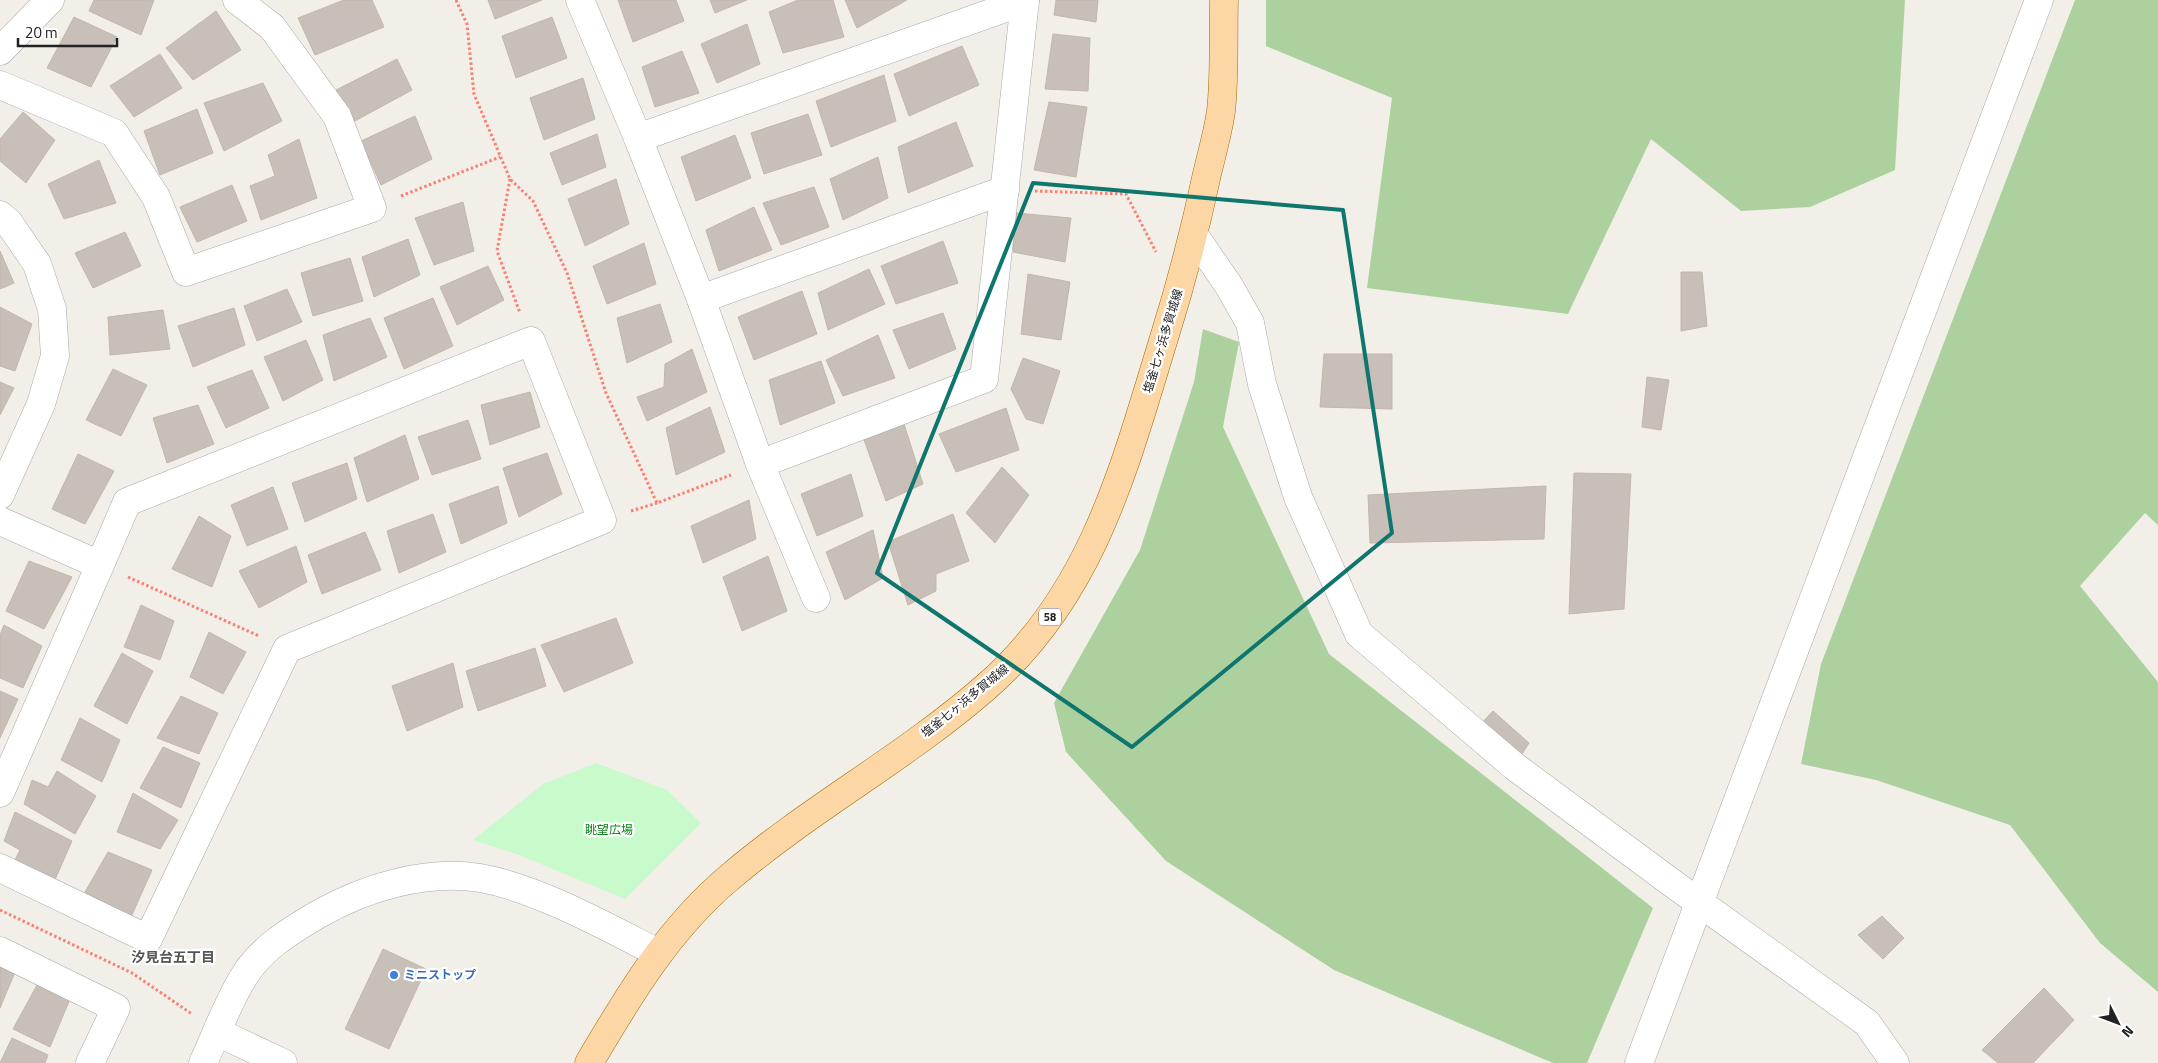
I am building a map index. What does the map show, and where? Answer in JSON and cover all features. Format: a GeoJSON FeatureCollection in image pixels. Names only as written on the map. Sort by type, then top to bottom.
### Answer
{"type":"FeatureCollection","features":[{"type":"Feature","properties":{"kind":"main road","name":"塩釜七ヶ浜多賀城線"},"geometry":{"type":"LineString","coordinates":[[589,1063],[628,997],[658,953],[694,911],[729,877],[949,717],[1007,667],[1047,622],[1072,585],[1092,548],[1122,474],[1194,235],[1221,111],[1224,0]]}},
{"type":"Feature","properties":{"kind":"street"},"geometry":{"type":"LineString","coordinates":[[0,51],[50,0]]}},
{"type":"Feature","properties":{"kind":"street"},"geometry":{"type":"LineString","coordinates":[[0,84],[114,133],[156,197],[186,272],[372,208],[336,116],[272,27],[237,0]]}},
{"type":"Feature","properties":{"kind":"street"},"geometry":{"type":"LineString","coordinates":[[580,0],[638,138],[701,299],[760,464],[816,598]]}},
{"type":"Feature","properties":{"kind":"street"},"geometry":{"type":"LineString","coordinates":[[1638,1063],[2039,0]]}},
{"type":"Feature","properties":{"kind":"street"},"geometry":{"type":"LineString","coordinates":[[638,138],[1025,1],[984,379],[760,464]]}},
{"type":"Feature","properties":{"kind":"street"},"geometry":{"type":"LineString","coordinates":[[701,299],[1005,190]]}},
{"type":"Feature","properties":{"kind":"street"},"geometry":{"type":"LineString","coordinates":[[0,214],[9,223],[37,264],[52,308],[55,356],[41,404],[0,495]]}},
{"type":"Feature","properties":{"kind":"street"},"geometry":{"type":"LineString","coordinates":[[1194,235],[1229,286],[1250,322],[1262,384],[1298,497],[1360,634],[1514,766],[1867,1023],[1895,1063]]}},
{"type":"Feature","properties":{"kind":"street"},"geometry":{"type":"LineString","coordinates":[[0,792],[127,502],[531,341],[602,520],[287,649],[148,939],[0,868]]}},
{"type":"Feature","properties":{"kind":"street"},"geometry":{"type":"LineString","coordinates":[[0,521],[100,565]]}},
{"type":"Feature","properties":{"kind":"street"},"geometry":{"type":"LineString","coordinates":[[203,1063],[244,977],[265,951],[292,929],[338,902],[391,884],[441,877],[480,878],[527,892],[608,927],[658,953]]}},
{"type":"Feature","properties":{"kind":"street"},"geometry":{"type":"LineString","coordinates":[[0,951],[116,1008],[90,1063]]}},
{"type":"Feature","properties":{"kind":"street"},"geometry":{"type":"LineString","coordinates":[[217,1032],[283,1063]]}},
{"type":"Feature","properties":{"kind":"path"},"geometry":{"type":"LineString","coordinates":[[456,0],[467,24],[474,94],[510,179],[533,201],[568,273],[606,393],[657,502],[760,464]]}},
{"type":"Feature","properties":{"kind":"path"},"geometry":{"type":"LineString","coordinates":[[372,208],[500,157]]}},
{"type":"Feature","properties":{"kind":"path"},"geometry":{"type":"LineString","coordinates":[[510,179],[497,251],[531,341]]}},
{"type":"Feature","properties":{"kind":"path"},"geometry":{"type":"LineString","coordinates":[[1005,190],[1126,194],[1156,253]]}},
{"type":"Feature","properties":{"kind":"path"},"geometry":{"type":"LineString","coordinates":[[100,565],[287,649]]}},
{"type":"Feature","properties":{"kind":"path"},"geometry":{"type":"LineString","coordinates":[[0,910],[132,973],[217,1032]]}},
{"type":"Feature","properties":{"kind":"highlighted area"},"geometry":{"type":"Polygon","coordinates":[[[1033,183],[1343,210],[1392,533],[1132,747],[877,573],[1033,183]]]}},
{"type":"Feature","properties":{"kind":"green space"},"geometry":{"type":"Polygon","coordinates":[[[1266,0],[1905,0],[1895,170],[1810,207],[1741,211],[1651,139],[1568,314],[1367,288],[1392,98],[1266,46],[1266,0]]]}},
{"type":"Feature","properties":{"kind":"green space"},"geometry":{"type":"Polygon","coordinates":[[[2075,0],[2158,0],[2158,525],[2145,513],[2080,586],[2158,682],[2158,992],[2100,943],[2010,825],[1876,780],[1801,764],[1821,664],[2075,0]]]}},
{"type":"Feature","properties":{"kind":"green space"},"geometry":{"type":"Polygon","coordinates":[[[1203,329],[1239,342],[1223,427],[1329,654],[1653,908],[1587,1063],[1553,1063],[1334,970],[1166,861],[1066,752],[1054,703],[1140,550],[1194,382],[1203,329]]]}},
{"type":"Feature","properties":{"kind":"green space","name":"眺望広場"},"geometry":{"type":"Polygon","coordinates":[[[596,763],[667,790],[701,823],[625,899],[519,855],[473,840],[543,784],[596,763]]]}},
{"type":"Feature","properties":{"kind":"building"},"geometry":{"type":"Polygon","coordinates":[[[94,0],[154,0],[141,35],[89,11],[94,0]]]}},
{"type":"Feature","properties":{"kind":"building"},"geometry":{"type":"Polygon","coordinates":[[[344,0],[372,0],[384,27],[315,55],[298,18],[344,0]]]}},
{"type":"Feature","properties":{"kind":"building"},"geometry":{"type":"Polygon","coordinates":[[[488,0],[542,0],[495,19],[488,0]]]}},
{"type":"Feature","properties":{"kind":"building"},"geometry":{"type":"Polygon","coordinates":[[[618,0],[676,0],[684,21],[633,42],[618,0]]]}},
{"type":"Feature","properties":{"kind":"building"},"geometry":{"type":"Polygon","coordinates":[[[710,0],[747,0],[715,13],[710,0]]]}},
{"type":"Feature","properties":{"kind":"building"},"geometry":{"type":"Polygon","coordinates":[[[798,0],[833,0],[844,37],[783,53],[769,12],[798,0]]]}},
{"type":"Feature","properties":{"kind":"building"},"geometry":{"type":"Polygon","coordinates":[[[845,0],[907,0],[857,28],[845,0]]]}},
{"type":"Feature","properties":{"kind":"building"},"geometry":{"type":"Polygon","coordinates":[[[1056,0],[1098,0],[1096,22],[1054,15],[1056,0]]]}},
{"type":"Feature","properties":{"kind":"building"},"geometry":{"type":"Polygon","coordinates":[[[216,11],[241,50],[193,80],[166,48],[216,11]]]}},
{"type":"Feature","properties":{"kind":"building"},"geometry":{"type":"Polygon","coordinates":[[[74,17],[117,37],[91,87],[47,68],[74,17]]]}},
{"type":"Feature","properties":{"kind":"building"},"geometry":{"type":"Polygon","coordinates":[[[552,17],[567,58],[516,78],[502,36],[552,17]]]}},
{"type":"Feature","properties":{"kind":"building"},"geometry":{"type":"Polygon","coordinates":[[[747,24],[760,64],[717,83],[701,44],[747,24]]]}},
{"type":"Feature","properties":{"kind":"building"},"geometry":{"type":"Polygon","coordinates":[[[1053,34],[1090,38],[1088,91],[1045,89],[1053,34]]]}},
{"type":"Feature","properties":{"kind":"building"},"geometry":{"type":"Polygon","coordinates":[[[962,46],[979,85],[909,116],[894,74],[962,46]]]}},
{"type":"Feature","properties":{"kind":"building"},"geometry":{"type":"Polygon","coordinates":[[[682,51],[699,93],[655,107],[642,67],[682,51]]]}},
{"type":"Feature","properties":{"kind":"building"},"geometry":{"type":"Polygon","coordinates":[[[160,54],[182,88],[134,117],[110,86],[160,54]]]}},
{"type":"Feature","properties":{"kind":"building"},"geometry":{"type":"Polygon","coordinates":[[[397,59],[412,90],[353,122],[336,90],[397,59]]]}},
{"type":"Feature","properties":{"kind":"building"},"geometry":{"type":"Polygon","coordinates":[[[884,75],[896,121],[831,147],[816,101],[884,75]]]}},
{"type":"Feature","properties":{"kind":"building"},"geometry":{"type":"Polygon","coordinates":[[[583,78],[595,119],[544,140],[530,98],[583,78]]]}},
{"type":"Feature","properties":{"kind":"building"},"geometry":{"type":"Polygon","coordinates":[[[263,83],[282,121],[224,151],[204,103],[263,83]]]}},
{"type":"Feature","properties":{"kind":"building"},"geometry":{"type":"Polygon","coordinates":[[[1049,102],[1087,107],[1076,177],[1034,170],[1049,102]]]}},
{"type":"Feature","properties":{"kind":"building"},"geometry":{"type":"Polygon","coordinates":[[[197,109],[213,153],[160,175],[144,131],[197,109]]]}},
{"type":"Feature","properties":{"kind":"building"},"geometry":{"type":"Polygon","coordinates":[[[23,112],[55,140],[26,183],[0,161],[0,139],[23,112]]]}},
{"type":"Feature","properties":{"kind":"building"},"geometry":{"type":"Polygon","coordinates":[[[808,114],[822,155],[764,174],[751,133],[808,114]]]}},
{"type":"Feature","properties":{"kind":"building"},"geometry":{"type":"Polygon","coordinates":[[[415,116],[432,159],[381,185],[361,141],[415,116]]]}},
{"type":"Feature","properties":{"kind":"building"},"geometry":{"type":"Polygon","coordinates":[[[956,122],[973,166],[908,193],[898,147],[956,122]]]}},
{"type":"Feature","properties":{"kind":"building"},"geometry":{"type":"Polygon","coordinates":[[[597,134],[606,167],[562,185],[550,153],[597,134]]]}},
{"type":"Feature","properties":{"kind":"building"},"geometry":{"type":"Polygon","coordinates":[[[735,135],[751,178],[696,201],[681,157],[735,135]]]}},
{"type":"Feature","properties":{"kind":"building"},"geometry":{"type":"Polygon","coordinates":[[[299,139],[317,198],[261,220],[250,186],[275,176],[268,155],[299,139]]]}},
{"type":"Feature","properties":{"kind":"building"},"geometry":{"type":"Polygon","coordinates":[[[878,157],[888,198],[843,220],[830,179],[878,157]]]}},
{"type":"Feature","properties":{"kind":"building"},"geometry":{"type":"Polygon","coordinates":[[[99,160],[116,203],[64,219],[48,184],[99,160]]]}},
{"type":"Feature","properties":{"kind":"building"},"geometry":{"type":"Polygon","coordinates":[[[616,179],[629,224],[585,246],[568,199],[616,179]]]}},
{"type":"Feature","properties":{"kind":"building"},"geometry":{"type":"Polygon","coordinates":[[[232,185],[247,221],[197,242],[180,207],[232,185]]]}},
{"type":"Feature","properties":{"kind":"building"},"geometry":{"type":"Polygon","coordinates":[[[814,187],[829,227],[781,245],[763,203],[814,187]]]}},
{"type":"Feature","properties":{"kind":"building"},"geometry":{"type":"Polygon","coordinates":[[[463,202],[474,251],[434,265],[415,218],[463,202]]]}},
{"type":"Feature","properties":{"kind":"building"},"geometry":{"type":"Polygon","coordinates":[[[754,207],[772,250],[719,271],[706,230],[754,207]]]}},
{"type":"Feature","properties":{"kind":"building"},"geometry":{"type":"Polygon","coordinates":[[[1016,213],[1071,218],[1065,262],[1013,252],[1016,213]]]}},
{"type":"Feature","properties":{"kind":"building"},"geometry":{"type":"Polygon","coordinates":[[[125,232],[141,266],[93,288],[75,253],[125,232]]]}},
{"type":"Feature","properties":{"kind":"building"},"geometry":{"type":"Polygon","coordinates":[[[408,239],[420,275],[374,297],[362,257],[408,239]]]}},
{"type":"Feature","properties":{"kind":"building"},"geometry":{"type":"Polygon","coordinates":[[[943,241],[958,283],[896,304],[881,266],[943,241]]]}},
{"type":"Feature","properties":{"kind":"building"},"geometry":{"type":"Polygon","coordinates":[[[644,243],[656,284],[607,304],[593,266],[644,243]]]}},
{"type":"Feature","properties":{"kind":"building"},"geometry":{"type":"Polygon","coordinates":[[[0,251],[14,283],[0,289],[0,251]]]}},
{"type":"Feature","properties":{"kind":"building"},"geometry":{"type":"Polygon","coordinates":[[[350,258],[363,301],[313,316],[301,273],[350,258]]]}},
{"type":"Feature","properties":{"kind":"building"},"geometry":{"type":"Polygon","coordinates":[[[488,266],[504,300],[457,325],[440,287],[488,266]]]}},
{"type":"Feature","properties":{"kind":"building"},"geometry":{"type":"Polygon","coordinates":[[[869,269],[885,304],[828,330],[818,293],[869,269]]]}},
{"type":"Feature","properties":{"kind":"building"},"geometry":{"type":"Polygon","coordinates":[[[1681,272],[1702,272],[1707,326],[1681,331],[1681,272]]]}},
{"type":"Feature","properties":{"kind":"building"},"geometry":{"type":"Polygon","coordinates":[[[1028,274],[1070,282],[1061,340],[1021,334],[1028,274]]]}},
{"type":"Feature","properties":{"kind":"building"},"geometry":{"type":"Polygon","coordinates":[[[287,289],[302,322],[257,341],[244,306],[287,289]]]}},
{"type":"Feature","properties":{"kind":"building"},"geometry":{"type":"Polygon","coordinates":[[[802,291],[817,334],[754,360],[738,317],[802,291]]]}},
{"type":"Feature","properties":{"kind":"building"},"geometry":{"type":"Polygon","coordinates":[[[433,298],[453,346],[404,369],[384,318],[433,298]]]}},
{"type":"Feature","properties":{"kind":"building"},"geometry":{"type":"Polygon","coordinates":[[[660,304],[672,342],[627,363],[617,318],[660,304]]]}},
{"type":"Feature","properties":{"kind":"building"},"geometry":{"type":"Polygon","coordinates":[[[0,307],[32,324],[15,371],[0,366],[0,307]]]}},
{"type":"Feature","properties":{"kind":"building"},"geometry":{"type":"Polygon","coordinates":[[[234,308],[245,345],[193,367],[178,326],[234,308]]]}},
{"type":"Feature","properties":{"kind":"building"},"geometry":{"type":"Polygon","coordinates":[[[163,310],[170,349],[110,355],[108,317],[163,310]]]}},
{"type":"Feature","properties":{"kind":"building"},"geometry":{"type":"Polygon","coordinates":[[[943,313],[956,349],[909,369],[893,330],[943,313]]]}},
{"type":"Feature","properties":{"kind":"building"},"geometry":{"type":"Polygon","coordinates":[[[370,318],[387,357],[334,381],[323,335],[370,318]]]}},
{"type":"Feature","properties":{"kind":"building"},"geometry":{"type":"Polygon","coordinates":[[[878,335],[895,378],[843,396],[826,360],[878,335]]]}},
{"type":"Feature","properties":{"kind":"building"},"geometry":{"type":"Polygon","coordinates":[[[306,340],[323,380],[283,401],[264,357],[306,340]]]}},
{"type":"Feature","properties":{"kind":"building"},"geometry":{"type":"Polygon","coordinates":[[[692,349],[707,392],[647,421],[637,397],[664,387],[665,364],[692,349]]]}},
{"type":"Feature","properties":{"kind":"building"},"geometry":{"type":"Polygon","coordinates":[[[1324,354],[1392,354],[1392,409],[1320,407],[1324,354]]]}},
{"type":"Feature","properties":{"kind":"building"},"geometry":{"type":"Polygon","coordinates":[[[1023,358],[1060,371],[1043,424],[1026,419],[1011,389],[1023,358]]]}},
{"type":"Feature","properties":{"kind":"building"},"geometry":{"type":"Polygon","coordinates":[[[821,361],[835,403],[780,425],[769,380],[821,361]]]}},
{"type":"Feature","properties":{"kind":"building"},"geometry":{"type":"Polygon","coordinates":[[[113,369],[147,385],[121,436],[86,420],[113,369]]]}},
{"type":"Feature","properties":{"kind":"building"},"geometry":{"type":"Polygon","coordinates":[[[252,370],[269,408],[226,428],[207,387],[252,370]]]}},
{"type":"Feature","properties":{"kind":"building"},"geometry":{"type":"Polygon","coordinates":[[[1647,377],[1669,380],[1661,430],[1642,427],[1647,377]]]}},
{"type":"Feature","properties":{"kind":"building"},"geometry":{"type":"Polygon","coordinates":[[[0,382],[14,388],[0,415],[0,382]]]}},
{"type":"Feature","properties":{"kind":"building"},"geometry":{"type":"Polygon","coordinates":[[[530,392],[540,427],[490,445],[481,405],[530,392]]]}},
{"type":"Feature","properties":{"kind":"building"},"geometry":{"type":"Polygon","coordinates":[[[198,405],[214,444],[167,463],[153,418],[198,405]]]}},
{"type":"Feature","properties":{"kind":"building"},"geometry":{"type":"Polygon","coordinates":[[[710,407],[725,452],[676,475],[666,428],[710,407]]]}},
{"type":"Feature","properties":{"kind":"building"},"geometry":{"type":"Polygon","coordinates":[[[1006,408],[1019,450],[956,472],[939,434],[1006,408]]]}},
{"type":"Feature","properties":{"kind":"building"},"geometry":{"type":"Polygon","coordinates":[[[468,420],[481,459],[432,475],[418,437],[468,420]]]}},
{"type":"Feature","properties":{"kind":"building"},"geometry":{"type":"Polygon","coordinates":[[[904,424],[923,484],[886,501],[863,437],[904,424]]]}},
{"type":"Feature","properties":{"kind":"building"},"geometry":{"type":"Polygon","coordinates":[[[405,435],[419,479],[367,502],[354,458],[405,435]]]}},
{"type":"Feature","properties":{"kind":"building"},"geometry":{"type":"Polygon","coordinates":[[[547,453],[562,494],[519,517],[503,468],[547,453]]]}},
{"type":"Feature","properties":{"kind":"building"},"geometry":{"type":"Polygon","coordinates":[[[78,454],[114,471],[85,524],[52,509],[78,454]]]}},
{"type":"Feature","properties":{"kind":"building"},"geometry":{"type":"Polygon","coordinates":[[[347,463],[357,499],[305,522],[292,483],[347,463]]]}},
{"type":"Feature","properties":{"kind":"building"},"geometry":{"type":"Polygon","coordinates":[[[1002,467],[1029,495],[995,543],[966,513],[1002,467]]]}},
{"type":"Feature","properties":{"kind":"building"},"geometry":{"type":"Polygon","coordinates":[[[1574,473],[1631,474],[1624,609],[1569,614],[1574,473]]]}},
{"type":"Feature","properties":{"kind":"building"},"geometry":{"type":"Polygon","coordinates":[[[851,474],[863,516],[817,536],[801,494],[851,474]]]}},
{"type":"Feature","properties":{"kind":"building"},"geometry":{"type":"Polygon","coordinates":[[[498,486],[507,523],[461,544],[449,504],[498,486]]]}},
{"type":"Feature","properties":{"kind":"building"},"geometry":{"type":"Polygon","coordinates":[[[1546,486],[1544,539],[1370,543],[1368,495],[1546,486]]]}},
{"type":"Feature","properties":{"kind":"building"},"geometry":{"type":"Polygon","coordinates":[[[273,487],[288,529],[247,546],[231,505],[273,487]]]}},
{"type":"Feature","properties":{"kind":"building"},"geometry":{"type":"Polygon","coordinates":[[[749,500],[756,539],[703,563],[691,526],[749,500]]]}},
{"type":"Feature","properties":{"kind":"building"},"geometry":{"type":"Polygon","coordinates":[[[433,514],[446,552],[399,573],[387,531],[433,514]]]}},
{"type":"Feature","properties":{"kind":"building"},"geometry":{"type":"Polygon","coordinates":[[[953,514],[969,561],[936,574],[936,591],[908,605],[888,542],[953,514]]]}},
{"type":"Feature","properties":{"kind":"building"},"geometry":{"type":"Polygon","coordinates":[[[199,516],[231,536],[212,587],[172,569],[199,516]]]}},
{"type":"Feature","properties":{"kind":"building"},"geometry":{"type":"Polygon","coordinates":[[[873,530],[883,578],[845,600],[826,552],[873,530]]]}},
{"type":"Feature","properties":{"kind":"building"},"geometry":{"type":"Polygon","coordinates":[[[365,532],[381,570],[322,594],[308,555],[365,532]]]}},
{"type":"Feature","properties":{"kind":"building"},"geometry":{"type":"Polygon","coordinates":[[[296,546],[307,582],[259,608],[239,571],[296,546]]]}},
{"type":"Feature","properties":{"kind":"building"},"geometry":{"type":"Polygon","coordinates":[[[768,556],[787,611],[742,631],[723,577],[768,556]]]}},
{"type":"Feature","properties":{"kind":"building"},"geometry":{"type":"Polygon","coordinates":[[[29,561],[72,577],[44,629],[6,611],[29,561]]]}},
{"type":"Feature","properties":{"kind":"building"},"geometry":{"type":"Polygon","coordinates":[[[141,605],[174,621],[160,660],[124,647],[141,605]]]}},
{"type":"Feature","properties":{"kind":"building"},"geometry":{"type":"Polygon","coordinates":[[[616,618],[633,663],[564,692],[541,645],[616,618]]]}},
{"type":"Feature","properties":{"kind":"building"},"geometry":{"type":"Polygon","coordinates":[[[4,625],[42,646],[23,688],[0,678],[0,635],[4,625]]]}},
{"type":"Feature","properties":{"kind":"building"},"geometry":{"type":"Polygon","coordinates":[[[209,632],[246,652],[223,694],[190,677],[209,632]]]}},
{"type":"Feature","properties":{"kind":"building"},"geometry":{"type":"Polygon","coordinates":[[[535,648],[546,686],[478,711],[466,671],[535,648]]]}},
{"type":"Feature","properties":{"kind":"building"},"geometry":{"type":"Polygon","coordinates":[[[122,653],[153,671],[127,724],[94,706],[122,653]]]}},
{"type":"Feature","properties":{"kind":"building"},"geometry":{"type":"Polygon","coordinates":[[[453,663],[463,707],[407,731],[392,686],[453,663]]]}},
{"type":"Feature","properties":{"kind":"building"},"geometry":{"type":"Polygon","coordinates":[[[0,691],[18,699],[0,738],[0,691]]]}},
{"type":"Feature","properties":{"kind":"building"},"geometry":{"type":"Polygon","coordinates":[[[181,696],[218,713],[199,754],[157,738],[181,696]]]}},
{"type":"Feature","properties":{"kind":"building"},"geometry":{"type":"Polygon","coordinates":[[[1493,711],[1529,743],[1518,760],[1477,728],[1493,711]]]}},
{"type":"Feature","properties":{"kind":"building"},"geometry":{"type":"Polygon","coordinates":[[[80,718],[120,740],[102,782],[61,760],[80,718]]]}},
{"type":"Feature","properties":{"kind":"building"},"geometry":{"type":"Polygon","coordinates":[[[163,747],[200,763],[181,808],[140,788],[163,747]]]}},
{"type":"Feature","properties":{"kind":"building"},"geometry":{"type":"Polygon","coordinates":[[[57,771],[96,796],[75,834],[24,804],[32,780],[48,787],[57,771]]]}},
{"type":"Feature","properties":{"kind":"building"},"geometry":{"type":"Polygon","coordinates":[[[133,793],[178,820],[160,849],[117,832],[133,793]]]}},
{"type":"Feature","properties":{"kind":"building"},"geometry":{"type":"Polygon","coordinates":[[[15,812],[72,841],[54,882],[12,866],[20,850],[4,841],[15,812]]]}},
{"type":"Feature","properties":{"kind":"building"},"geometry":{"type":"Polygon","coordinates":[[[108,852],[152,870],[131,917],[85,892],[108,852]]]}},
{"type":"Feature","properties":{"kind":"building"},"geometry":{"type":"Polygon","coordinates":[[[1882,916],[1904,938],[1883,959],[1858,935],[1882,916]]]}},
{"type":"Feature","properties":{"kind":"building"},"geometry":{"type":"Polygon","coordinates":[[[383,949],[426,969],[389,1049],[345,1029],[383,949]]]}},
{"type":"Feature","properties":{"kind":"building"},"geometry":{"type":"Polygon","coordinates":[[[0,965],[15,972],[0,1008],[0,965]]]}},
{"type":"Feature","properties":{"kind":"building"},"geometry":{"type":"Polygon","coordinates":[[[37,985],[70,999],[50,1047],[13,1029],[37,985]]]}},
{"type":"Feature","properties":{"kind":"building"},"geometry":{"type":"Polygon","coordinates":[[[2044,988],[2074,1020],[2033,1063],[1998,1063],[1982,1050],[2044,988]]]}},
{"type":"Feature","properties":{"kind":"building"},"geometry":{"type":"Polygon","coordinates":[[[12,1038],[48,1055],[45,1063],[0,1063],[12,1038]]]}},
{"type":"Feature","properties":{"kind":"place","name":"ミニストップ"},"geometry":{"type":"Point","coordinates":[394,975]}},
{"type":"Feature","properties":{"kind":"district","name":"汐見台五丁目"},"geometry":{"type":"Point","coordinates":[173,957]}}]}
